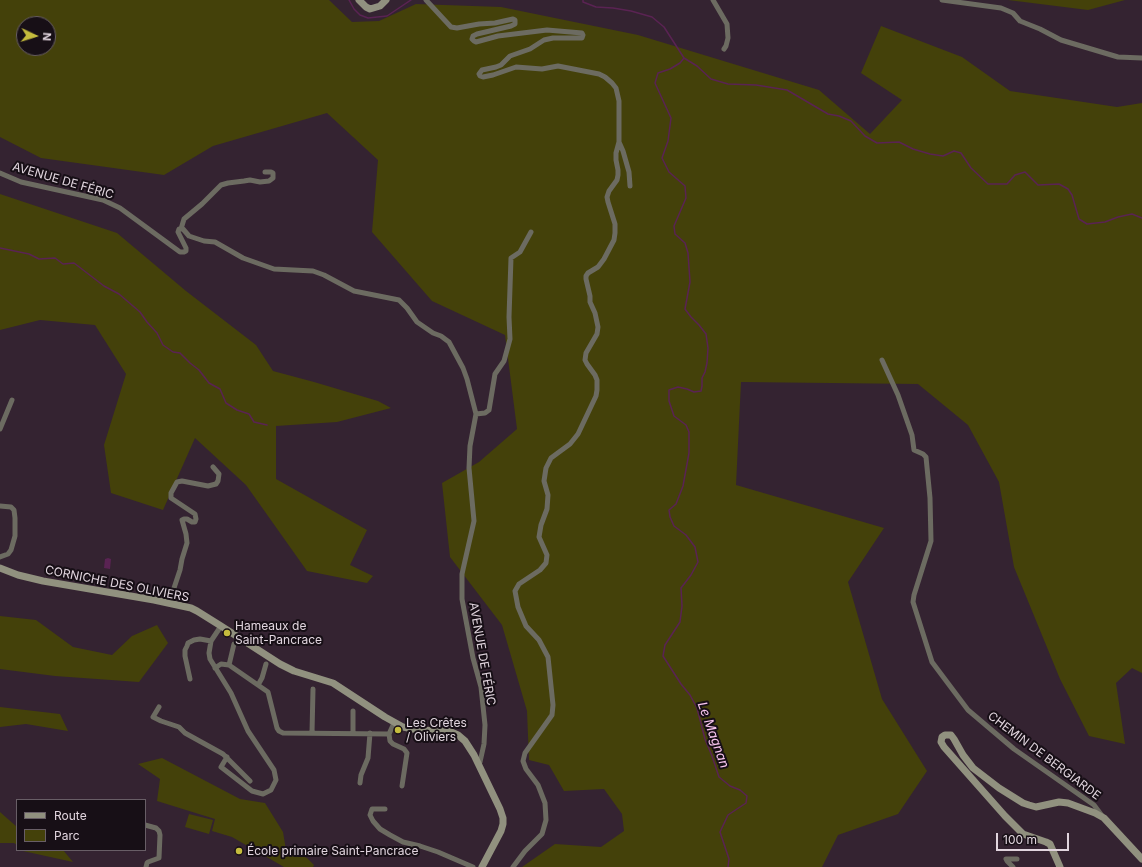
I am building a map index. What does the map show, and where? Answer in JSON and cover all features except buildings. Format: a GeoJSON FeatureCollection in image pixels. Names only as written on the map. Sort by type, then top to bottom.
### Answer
{"type":"FeatureCollection","features":[{"type":"Feature","properties":{"kind":"street"},"geometry":{"type":"LineString","coordinates":[[359,0],[370,9],[380,6],[386,0]]}},
{"type":"Feature","properties":{"kind":"street"},"geometry":{"type":"LineString","coordinates":[[426,0],[451,27],[457,28],[496,23],[513,19],[515,20],[515,24],[512,26],[477,34],[472,39],[476,42],[498,36],[547,30],[582,33],[582,38],[553,38],[544,40],[530,50],[510,56],[501,65],[482,70],[480,76],[483,77],[493,75],[516,67],[542,69],[555,66],[598,74],[605,77],[616,88],[619,101],[619,142],[616,153],[618,170],[617,180],[607,197],[615,224],[614,240],[598,267],[586,276],[590,302],[595,313],[598,328],[597,334],[586,353],[585,360],[595,375],[598,390],[578,434],[570,444],[551,458],[548,463],[544,474],[544,481],[548,496],[547,509],[541,525],[539,537],[547,555],[546,563],[540,570],[519,584],[515,591],[518,607],[526,626],[539,640],[548,657],[553,705],[552,715],[526,753],[523,761],[526,769],[538,785],[545,803],[546,820],[542,834],[513,867]]}},
{"type":"Feature","properties":{"kind":"street"},"geometry":{"type":"LineString","coordinates":[[713,0],[727,24],[728,38],[724,49]]}},
{"type":"Feature","properties":{"kind":"street"},"geometry":{"type":"LineString","coordinates":[[942,0],[1001,8],[1013,13],[1020,21],[1061,40],[1118,57],[1142,58]]}},
{"type":"Feature","properties":{"kind":"street"},"geometry":{"type":"LineString","coordinates":[[619,142],[629,172],[630,186]]}},
{"type":"Feature","properties":{"kind":"street"},"geometry":{"type":"LineString","coordinates":[[181,229],[184,219],[206,200],[218,187],[228,182],[250,180],[260,182],[270,181],[273,178],[273,173],[265,172]]}},
{"type":"Feature","properties":{"kind":"street","name":"AVENUE DE FÉRIC"},"geometry":{"type":"LineString","coordinates":[[0,174],[21,182],[102,200],[120,208],[180,252],[186,251],[178,232],[179,229],[183,229],[189,236],[204,241],[215,242],[243,258],[274,269],[314,271],[354,291],[398,300],[408,308],[417,322],[432,333],[441,336],[449,342],[465,375],[476,414],[470,446],[468,468],[474,521],[462,574],[462,599],[472,654],[481,687],[485,725],[484,744],[480,762],[478,764]]}},
{"type":"Feature","properties":{"kind":"street"},"geometry":{"type":"LineString","coordinates":[[476,414],[485,413],[489,410],[495,374],[504,361],[510,339],[509,317],[511,258],[520,252],[530,232]]}},
{"type":"Feature","properties":{"kind":"street","name":"CHEMIN DE BERGIARDE"},"geometry":{"type":"LineString","coordinates":[[882,360],[898,395],[912,435],[914,450],[926,457],[930,498],[931,541],[913,602],[932,662],[968,710],[1014,749],[1094,806],[1104,818]]}},
{"type":"Feature","properties":{"kind":"street"},"geometry":{"type":"LineString","coordinates":[[0,429],[12,400]]}},
{"type":"Feature","properties":{"kind":"street"},"geometry":{"type":"LineString","coordinates":[[169,603],[187,543],[182,520],[187,519],[194,522],[196,519],[195,514],[171,498],[171,493],[177,482],[182,481],[208,486],[216,484],[219,474],[213,467]]}},
{"type":"Feature","properties":{"kind":"street"},"geometry":{"type":"LineString","coordinates":[[0,506],[8,506],[13,508],[15,525],[14,543],[11,550],[8,554],[0,558]]}},
{"type":"Feature","properties":{"kind":"street","name":"CORNICHE DES OLIVIERS"},"geometry":{"type":"LineString","coordinates":[[0,568],[18,575],[43,581],[186,607],[197,611],[287,668],[333,683],[394,723],[411,729],[448,731],[458,734],[470,748],[500,809],[503,822],[503,827],[499,836],[482,867]]}},
{"type":"Feature","properties":{"kind":"street"},"geometry":{"type":"LineString","coordinates":[[221,626],[211,641],[209,653],[210,659],[231,693],[248,732],[274,770],[276,780],[271,790],[263,794],[252,791],[221,767],[227,757]]}},
{"type":"Feature","properties":{"kind":"street"},"geometry":{"type":"LineString","coordinates":[[190,678],[185,656],[187,646],[194,640],[200,639],[211,641]]}},
{"type":"Feature","properties":{"kind":"street"},"geometry":{"type":"LineString","coordinates":[[229,665],[234,644]]}},
{"type":"Feature","properties":{"kind":"street"},"geometry":{"type":"LineString","coordinates":[[215,668],[222,664],[229,665],[268,692],[277,728],[283,733],[389,734]]}},
{"type":"Feature","properties":{"kind":"street"},"geometry":{"type":"LineString","coordinates":[[258,684],[262,678],[266,664]]}},
{"type":"Feature","properties":{"kind":"street"},"geometry":{"type":"LineString","coordinates":[[312,733],[313,688]]}},
{"type":"Feature","properties":{"kind":"street"},"geometry":{"type":"LineString","coordinates":[[159,707],[154,717],[179,727],[227,757],[250,781]]}},
{"type":"Feature","properties":{"kind":"street"},"geometry":{"type":"LineString","coordinates":[[353,711],[353,733]]}},
{"type":"Feature","properties":{"kind":"street"},"geometry":{"type":"LineString","coordinates":[[394,723],[389,734],[390,741],[404,749],[407,753],[402,786]]}},
{"type":"Feature","properties":{"kind":"street"},"geometry":{"type":"LineString","coordinates":[[360,783],[361,775],[368,758],[370,733]]}},
{"type":"Feature","properties":{"kind":"street"},"geometry":{"type":"LineString","coordinates":[[1060,867],[1050,844],[1023,834],[1005,816],[944,747],[941,742],[942,737],[945,735],[951,735],[973,768],[999,788],[1029,806],[1036,807],[1059,802],[1068,803],[1104,818],[1142,859]]}},
{"type":"Feature","properties":{"kind":"street"},"geometry":{"type":"LineString","coordinates":[[385,809],[372,809],[370,815],[380,829],[403,842],[438,852],[473,867]]}},
{"type":"Feature","properties":{"kind":"street"},"geometry":{"type":"LineString","coordinates":[[146,825],[156,828],[160,835],[159,858],[148,862],[146,867]]}},
{"type":"Feature","properties":{"kind":"street"},"geometry":{"type":"LineString","coordinates":[[1013,867],[1006,861],[1006,859],[1017,859]]}},
{"type":"Feature","properties":{"kind":"green space"},"geometry":{"type":"Polygon","coordinates":[[[0,0],[329,0],[352,22],[379,21],[416,4],[501,7],[638,35],[819,90],[870,134],[902,100],[861,73],[881,26],[962,57],[1010,91],[1117,107],[1142,103],[1142,673],[1132,668],[1116,683],[1125,744],[1089,736],[1060,679],[1014,567],[999,482],[968,425],[918,384],[741,382],[736,485],[884,528],[848,582],[882,699],[927,771],[898,814],[838,835],[822,867],[522,867],[555,844],[601,847],[624,831],[622,814],[604,789],[564,791],[549,765],[529,760],[527,711],[502,625],[450,557],[442,483],[479,462],[517,429],[505,335],[432,301],[372,232],[378,160],[327,113],[213,146],[164,175],[41,158],[0,137],[0,0]]]}},
{"type":"Feature","properties":{"kind":"green space"},"geometry":{"type":"Polygon","coordinates":[[[1008,0],[1125,0],[1088,10],[1008,0]]]}},
{"type":"Feature","properties":{"kind":"green space"},"geometry":{"type":"Polygon","coordinates":[[[0,194],[117,233],[186,291],[256,345],[273,371],[378,401],[391,408],[337,422],[276,426],[276,479],[367,530],[350,565],[373,576],[367,583],[307,571],[246,485],[195,438],[163,510],[111,493],[104,445],[126,374],[95,325],[40,320],[0,330],[0,194]]]}},
{"type":"Feature","properties":{"kind":"green space"},"geometry":{"type":"Polygon","coordinates":[[[0,616],[36,620],[73,647],[112,655],[132,636],[157,625],[168,643],[139,682],[55,676],[0,669],[0,616]]]}},
{"type":"Feature","properties":{"kind":"green space"},"geometry":{"type":"Polygon","coordinates":[[[0,707],[60,714],[68,731],[26,724],[0,727],[0,707]]]}},
{"type":"Feature","properties":{"kind":"green space"},"geometry":{"type":"Polygon","coordinates":[[[162,758],[240,799],[265,803],[283,832],[286,850],[307,858],[314,865],[313,867],[284,867],[232,837],[212,831],[215,819],[157,801],[160,779],[138,764],[162,758]]]}},
{"type":"Feature","properties":{"kind":"green space"},"geometry":{"type":"Polygon","coordinates":[[[0,812],[16,826],[16,844],[0,843],[0,812]]]}},
{"type":"Feature","properties":{"kind":"green space"},"geometry":{"type":"Polygon","coordinates":[[[189,814],[213,820],[209,834],[185,827],[189,814]]]}},
{"type":"Feature","properties":{"kind":"green space"},"geometry":{"type":"Polygon","coordinates":[[[23,851],[64,851],[73,862],[23,851]]]}},
{"type":"Feature","properties":{"kind":"shaded area"},"geometry":{"type":"Polygon","coordinates":[[[105,559],[111,559],[110,569],[104,568],[105,559]]]}},
{"type":"Feature","properties":{"kind":"waterway","name":"Le Magnan"},"geometry":{"type":"LineString","coordinates":[[349,0],[354,9],[360,15],[368,18],[387,16],[411,0]]}},
{"type":"Feature","properties":{"kind":"waterway","name":"Le Magnan"},"geometry":{"type":"LineString","coordinates":[[583,0],[583,2],[596,7],[631,11],[652,17],[664,27],[684,58],[680,63],[670,69],[658,73],[655,83],[671,118],[668,141],[662,158],[669,172],[685,186],[686,198],[674,226],[675,234],[685,243],[688,253],[690,282],[685,309],[706,334],[708,348],[707,363],[702,378],[701,391],[694,392],[678,387],[669,390],[669,401],[674,416],[686,425],[689,432],[689,453],[683,486],[676,504],[669,510],[670,517],[674,526],[686,535],[695,547],[698,562],[691,575],[681,588],[682,606],[680,622],[665,645],[663,656],[690,695],[697,708],[705,739],[719,777],[730,786],[740,790],[747,796],[746,803],[728,815],[720,832],[729,859],[728,867]]}},
{"type":"Feature","properties":{"kind":"waterway"},"geometry":{"type":"LineString","coordinates":[[684,58],[697,66],[711,79],[728,84],[756,85],[787,90],[828,114],[839,116],[851,121],[865,136],[877,143],[899,142],[913,149],[943,156],[954,151],[961,153],[971,168],[988,184],[1007,184],[1015,175],[1025,172],[1038,185],[1059,184],[1068,189],[1072,195],[1079,219],[1087,224],[1105,222],[1132,214],[1142,218]]}},
{"type":"Feature","properties":{"kind":"waterway"},"geometry":{"type":"LineString","coordinates":[[0,248],[29,254],[39,259],[55,258],[63,264],[74,263],[104,286],[119,294],[140,312],[157,333],[163,345],[173,352],[180,353],[199,370],[209,383],[220,389],[226,403],[237,410],[249,414],[254,422],[267,425]]}},
{"type":"Feature","properties":{"kind":"place","name":"Hameaux de Saint-Pancrace"},"geometry":{"type":"Point","coordinates":[227,633]}},
{"type":"Feature","properties":{"kind":"place","name":"Les Crêtes / Oliviers"},"geometry":{"type":"Point","coordinates":[398,730]}},
{"type":"Feature","properties":{"kind":"place","name":"École primaire Saint-Pancrace"},"geometry":{"type":"Point","coordinates":[239,851]}}]}
